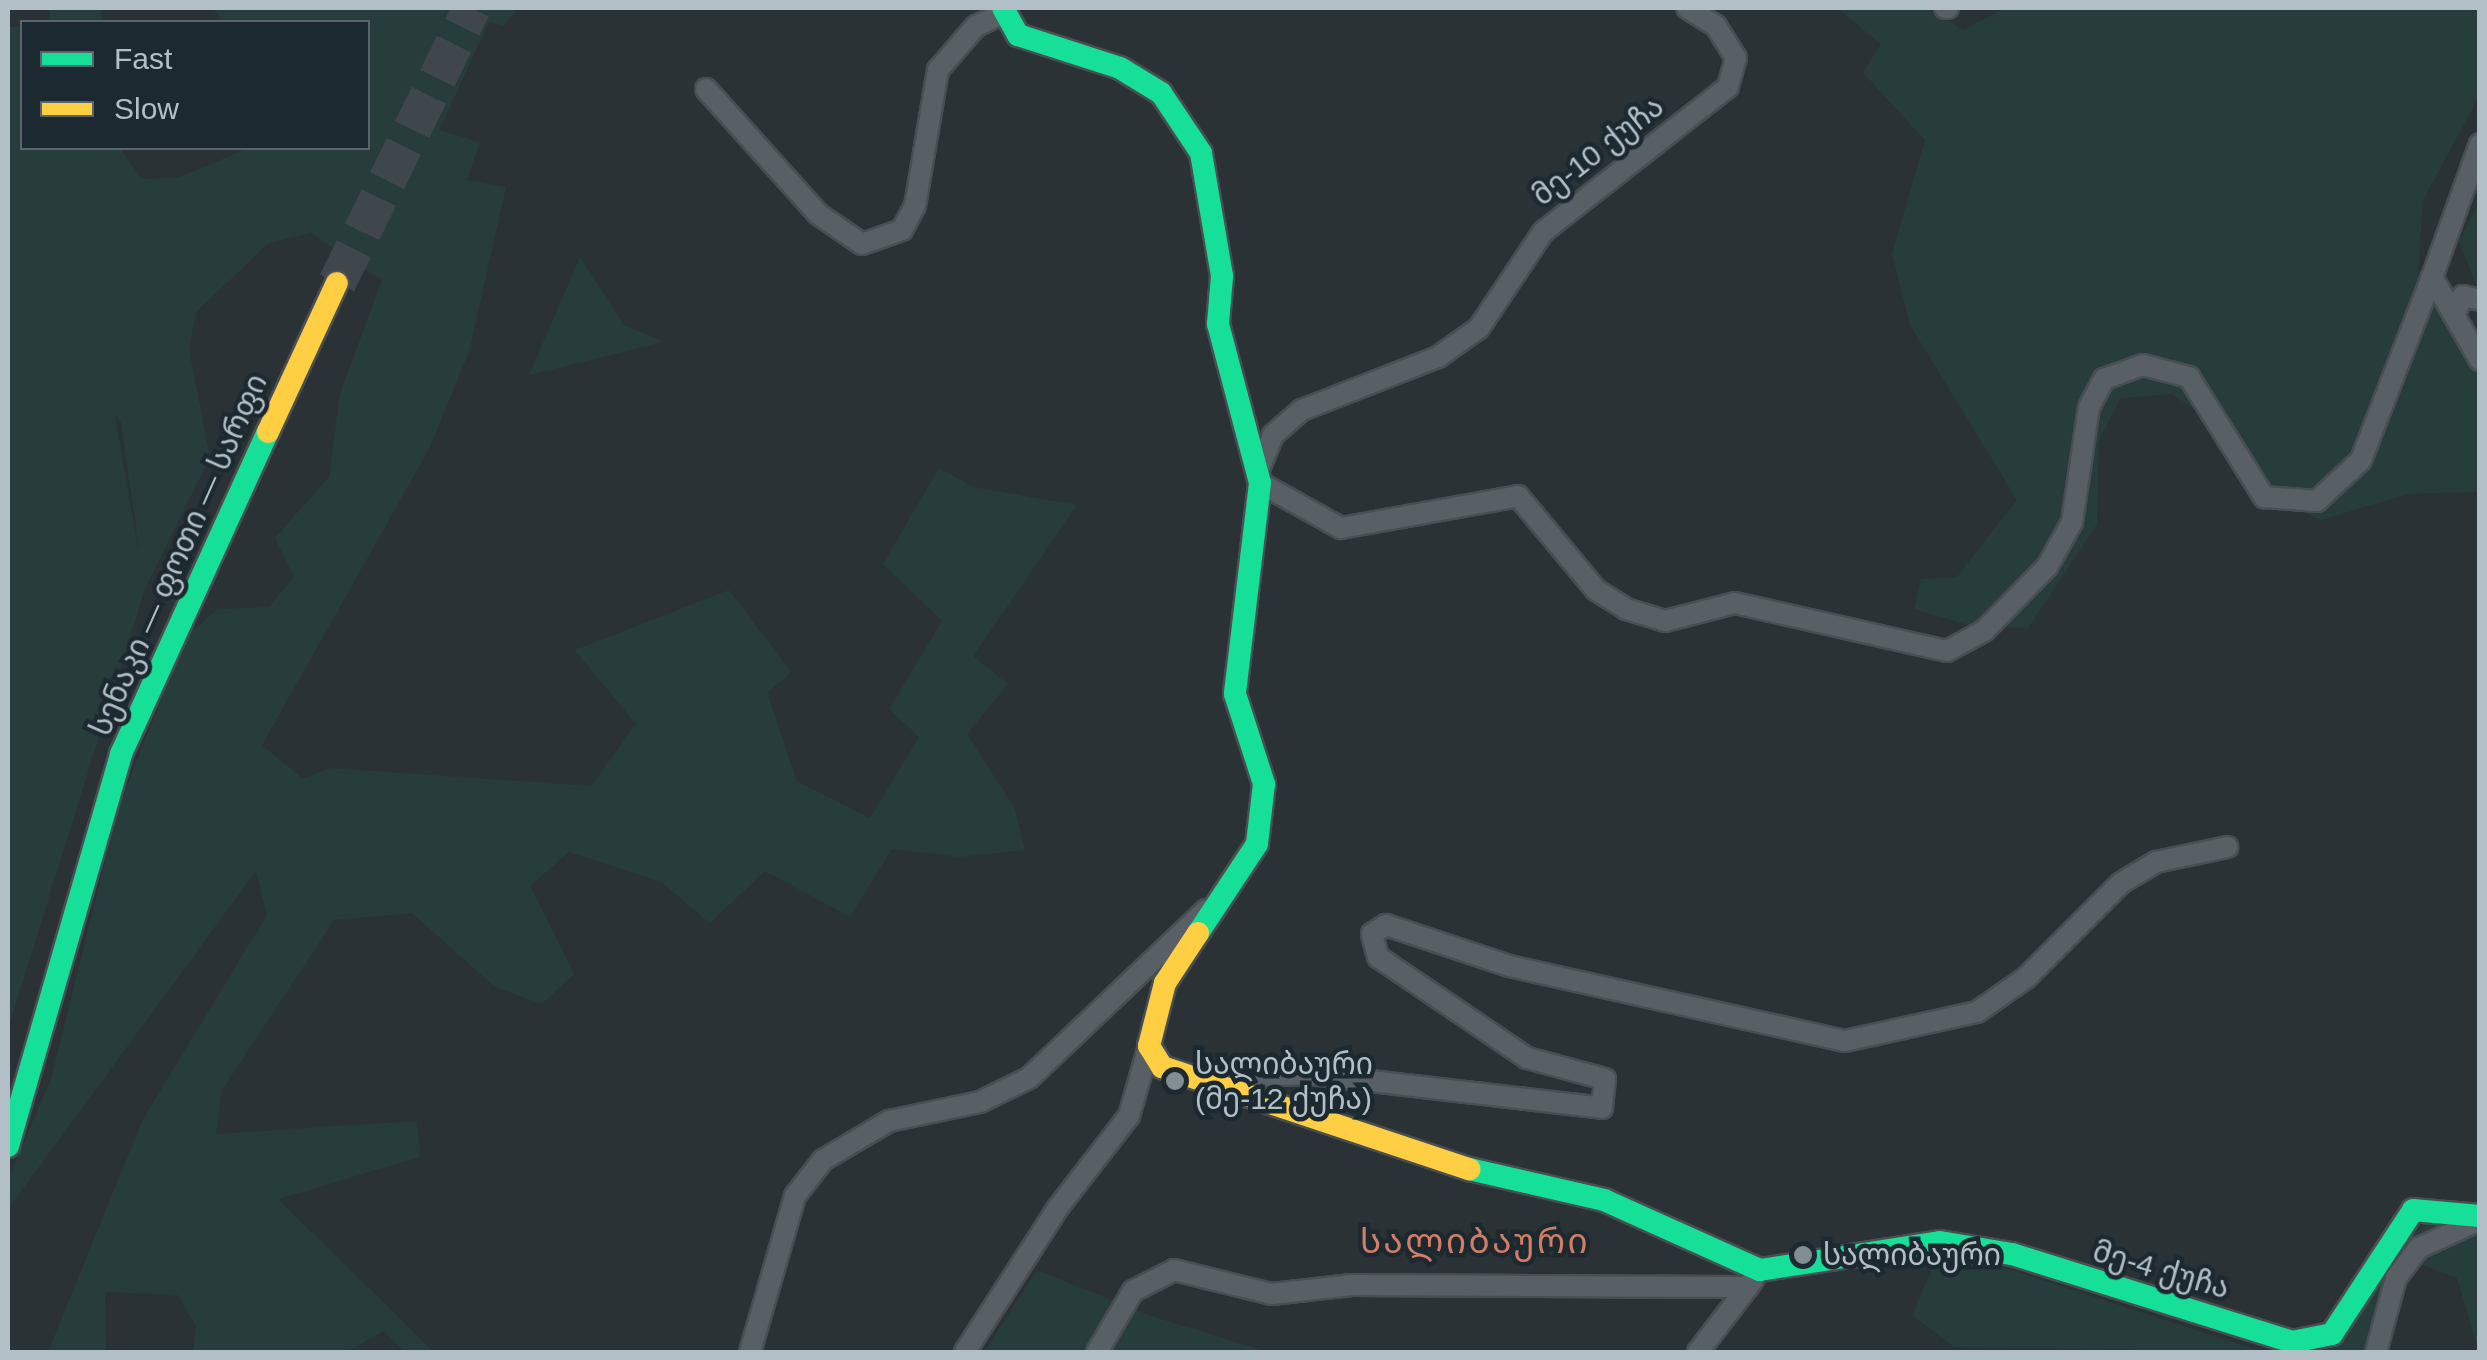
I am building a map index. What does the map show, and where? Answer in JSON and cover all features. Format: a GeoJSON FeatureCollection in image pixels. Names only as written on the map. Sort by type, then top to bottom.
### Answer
{"type":"FeatureCollection","features":[{"type":"Feature","properties":{"kind":"main road"},"geometry":{"type":"LineString","coordinates":[[1010,9],[1018,35],[1120,68],[1161,93],[1201,153],[1222,276],[1218,324],[1258,478],[1235,694],[1264,784],[1257,844],[1165,983],[1149,1046],[1162,1068],[1186,1079],[1266,1096],[1491,1180],[1604,1200],[1754,1279]]}},
{"type":"Feature","properties":{"kind":"main road","name":"სენაკი — ფოთი — სარფი"},"geometry":{"type":"LineString","coordinates":[[8,1146],[40,1014],[121,754],[338,283]]}},
{"type":"Feature","properties":{"kind":"main road","name":"მე-4 ქუჩა"},"geometry":{"type":"LineString","coordinates":[[1754,1279],[1940,1242],[2012,1254],[2292,1342],[2332,1334],[2413,1210],[2480,1218]]}},
{"type":"Feature","properties":{"kind":"street","name":"მე-10 ქუჩა"},"geometry":{"type":"LineString","coordinates":[[1258,478],[1273,435],[1302,410],[1438,357],[1479,328],[1543,232],[1728,88],[1736,58],[1716,26],[1687,8]]}},
{"type":"Feature","properties":{"kind":"street"},"geometry":{"type":"LineString","coordinates":[[706,90],[818,214],[862,244],[902,230],[915,206],[938,70],[976,26],[1010,9]]}},
{"type":"Feature","properties":{"kind":"street"},"geometry":{"type":"LineString","coordinates":[[1258,478],[1341,528],[1518,496],[1596,590],[1626,609],[1664,621],[1734,603],[1947,651],[1984,632],[2047,567],[2072,522],[2089,406],[2104,379],[2143,365],[2189,377],[2264,498],[2317,501],[2361,460],[2480,144]]}},
{"type":"Feature","properties":{"kind":"street"},"geometry":{"type":"LineString","coordinates":[[2432,277],[2480,360]]}},
{"type":"Feature","properties":{"kind":"street"},"geometry":{"type":"LineString","coordinates":[[2454,315],[2463,296],[2480,300]]}},
{"type":"Feature","properties":{"kind":"street"},"geometry":{"type":"LineString","coordinates":[[1186,1079],[1310,1074],[1602,1108],[1605,1079],[1527,1058],[1378,957],[1372,934],[1386,925],[1524,970],[1846,1041],[1977,1012],[2026,978],[2121,883],[2156,862],[2228,848]]}},
{"type":"Feature","properties":{"kind":"street"},"geometry":{"type":"LineString","coordinates":[[750,1352],[795,1196],[823,1160],[889,1122],[980,1102],[1029,1078],[1220,900]]}},
{"type":"Feature","properties":{"kind":"street"},"geometry":{"type":"LineString","coordinates":[[965,1352],[1056,1209],[1130,1116],[1149,1046]]}},
{"type":"Feature","properties":{"kind":"street"},"geometry":{"type":"LineString","coordinates":[[2376,1352],[2396,1278],[2419,1248],[2480,1218]]}},
{"type":"Feature","properties":{"kind":"street"},"geometry":{"type":"LineString","coordinates":[[1097,1352],[1133,1291],[1174,1270],[1272,1294],[1351,1284],[1754,1279]]}},
{"type":"Feature","properties":{"kind":"street"},"geometry":{"type":"LineString","coordinates":[[1698,1352],[1754,1279]]}},
{"type":"Feature","properties":{"kind":"green space"},"geometry":{"type":"Polygon","coordinates":[[[50,8],[101,8],[101,20],[50,20],[50,8]]]}},
{"type":"Feature","properties":{"kind":"green space"},"geometry":{"type":"Polygon","coordinates":[[[212,8],[518,8],[504,26],[489,22],[439,130],[480,142],[467,180],[506,187],[469,352],[429,449],[262,745],[303,779],[330,768],[591,786],[636,724],[575,650],[729,590],[791,672],[767,693],[797,781],[870,818],[919,737],[889,709],[942,621],[883,564],[939,468],[973,487],[1077,505],[973,656],[1008,684],[967,734],[1014,807],[1025,850],[959,857],[892,849],[850,917],[765,871],[710,923],[661,882],[569,852],[530,886],[574,974],[542,1004],[495,987],[412,913],[334,920],[222,1090],[216,1134],[417,1121],[420,1157],[278,1199],[434,1352],[405,1352],[384,1331],[346,1352],[193,1352],[196,1326],[178,1295],[105,1292],[106,1352],[48,1352],[143,1119],[267,915],[256,871],[8,1209],[8,1179],[51,1079],[119,805],[187,636],[218,609],[269,607],[294,577],[275,538],[329,477],[340,394],[382,280],[311,233],[269,243],[196,312],[189,350],[210,457],[145,589],[8,1029],[8,27],[20,27],[20,150],[121,150],[141,179],[180,177],[244,150],[370,150],[370,20],[222,20],[212,8]],[[115,416],[138,547],[121,422],[115,416]]]}},
{"type":"Feature","properties":{"kind":"green space"},"geometry":{"type":"Polygon","coordinates":[[[1837,8],[1928,8],[1963,30],[2005,8],[2479,8],[2479,97],[2423,200],[2418,276],[2479,350],[2479,492],[2408,494],[2321,520],[2258,490],[2223,429],[2172,394],[2121,398],[2099,440],[2097,524],[2028,628],[1971,626],[1914,609],[1921,579],[1957,577],[2017,500],[1910,325],[1892,254],[1925,140],[1863,73],[1881,44],[1837,8]]]}},
{"type":"Feature","properties":{"kind":"green space"},"geometry":{"type":"Polygon","coordinates":[[[2479,201],[2479,292],[2459,241],[2479,201]]]}},
{"type":"Feature","properties":{"kind":"green space"},"geometry":{"type":"Polygon","coordinates":[[[580,257],[624,325],[664,342],[529,375],[580,257]]]}},
{"type":"Feature","properties":{"kind":"green space"},"geometry":{"type":"Polygon","coordinates":[[[2432,1214],[2479,1223],[2479,1352],[2457,1278],[2407,1259],[2374,1352],[2308,1352],[2432,1214]]]}},
{"type":"Feature","properties":{"kind":"green space"},"geometry":{"type":"Polygon","coordinates":[[[1938,1255],[2006,1268],[2263,1352],[1954,1347],[1912,1315],[1938,1255]]]}},
{"type":"Feature","properties":{"kind":"green space"},"geometry":{"type":"Polygon","coordinates":[[[1037,1270],[1148,1315],[1268,1352],[984,1352],[1037,1270]]]}},
{"type":"Feature","properties":{"kind":"tunnel"},"geometry":{"type":"LineString","coordinates":[[337,283],[472,8]]}},
{"type":"Feature","properties":{"kind":"traffic: fast"},"geometry":{"type":"LineString","coordinates":[[1003,8],[1018,35],[1120,68],[1161,93],[1201,153],[1222,276],[1218,324],[1260,483],[1235,694],[1264,784],[1257,844],[1198,933]]}},
{"type":"Feature","properties":{"kind":"traffic: fast"},"geometry":{"type":"LineString","coordinates":[[8,1146],[121,754],[268,432]]}},
{"type":"Feature","properties":{"kind":"traffic: fast"},"geometry":{"type":"LineString","coordinates":[[1469,1169],[1604,1200],[1760,1270],[1940,1242],[2012,1254],[2292,1342],[2332,1334],[2413,1210],[2480,1216]]}},
{"type":"Feature","properties":{"kind":"traffic: slow"},"geometry":{"type":"LineString","coordinates":[[268,432],[337,283]]}},
{"type":"Feature","properties":{"kind":"traffic: slow"},"geometry":{"type":"LineString","coordinates":[[1198,933],[1165,983],[1149,1046],[1162,1067],[1469,1169]]}},
{"type":"Feature","properties":{"kind":"place","name":"სალიბაური (მე-12 ქუჩა)"},"geometry":{"type":"Point","coordinates":[1175,1081]}},
{"type":"Feature","properties":{"kind":"place","name":"სალიბაური"},"geometry":{"type":"Point","coordinates":[1803,1255]}},
{"type":"Feature","properties":{"kind":"district","name":"სალიბაური"},"geometry":{"type":"Point","coordinates":[1475,1241]}}]}
